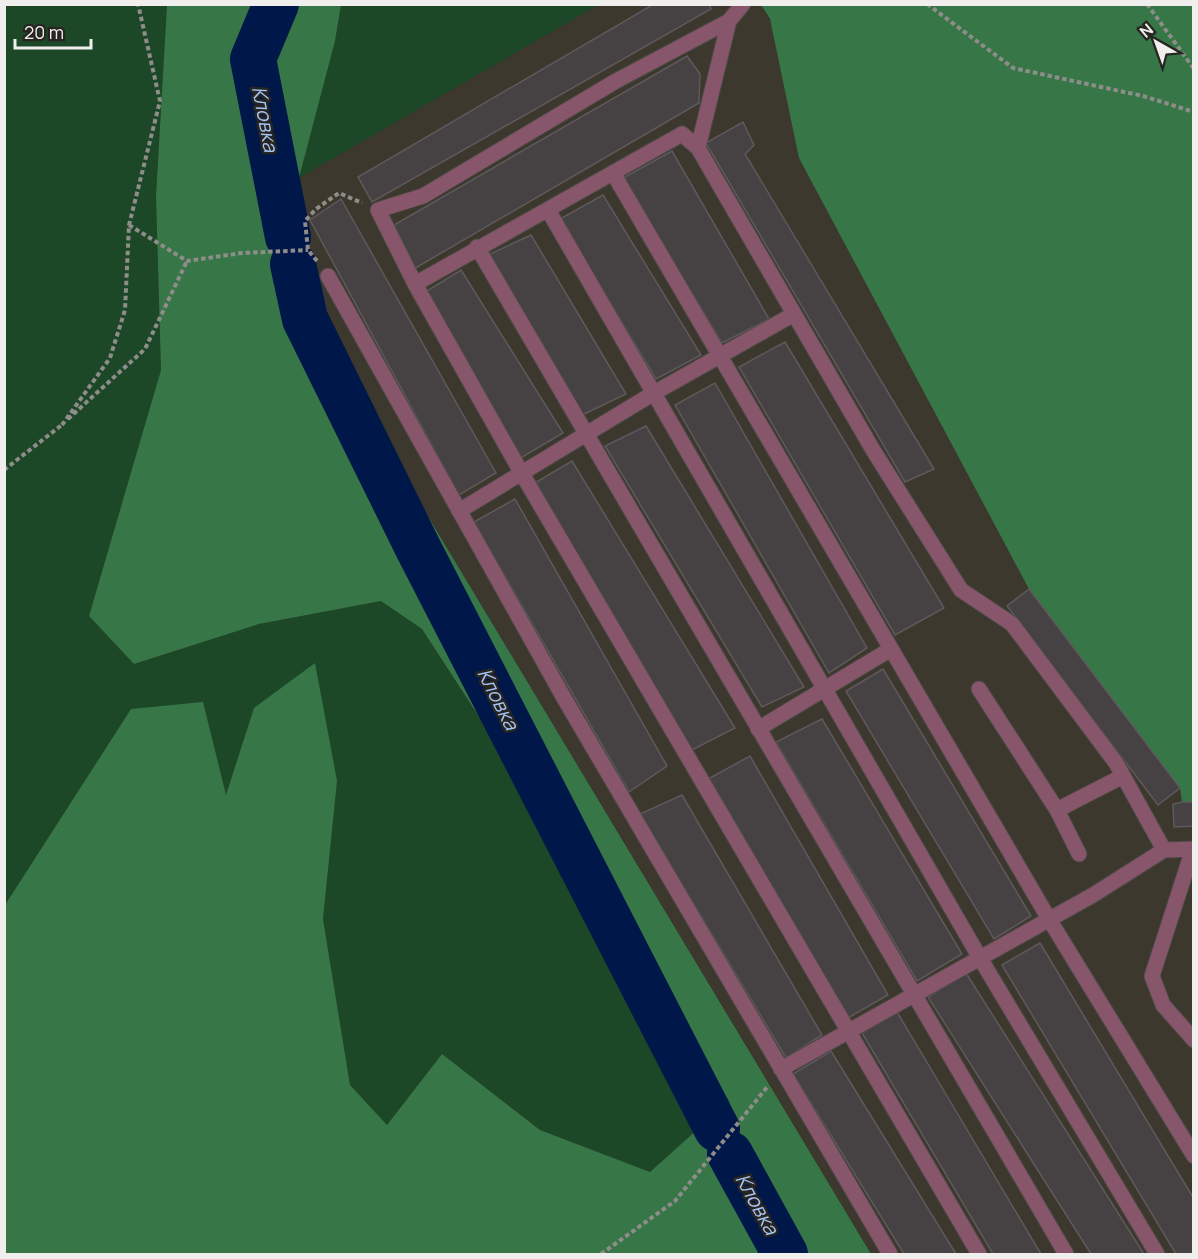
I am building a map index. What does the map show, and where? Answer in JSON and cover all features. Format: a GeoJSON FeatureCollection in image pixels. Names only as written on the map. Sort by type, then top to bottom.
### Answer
{"type":"FeatureCollection","features":[{"type":"Feature","properties":{"kind":"lane"},"geometry":{"type":"LineString","coordinates":[[743,4],[729,21],[616,81],[423,196],[378,210],[415,284],[521,472],[979,1254]]}},
{"type":"Feature","properties":{"kind":"lane"},"geometry":{"type":"LineString","coordinates":[[698,147],[729,21]]}},
{"type":"Feature","properties":{"kind":"lane"},"geometry":{"type":"LineString","coordinates":[[415,284],[477,247],[548,210],[682,134],[698,147],[873,450],[961,590],[1012,624],[1124,776],[1164,850]]}},
{"type":"Feature","properties":{"kind":"lane"},"geometry":{"type":"LineString","coordinates":[[613,173],[1049,919],[1194,1156]]}},
{"type":"Feature","properties":{"kind":"lane"},"geometry":{"type":"LineString","coordinates":[[548,210],[980,958],[1157,1254]]}},
{"type":"Feature","properties":{"kind":"lane"},"geometry":{"type":"LineString","coordinates":[[477,247],[1066,1254]]}},
{"type":"Feature","properties":{"kind":"lane"},"geometry":{"type":"LineString","coordinates":[[328,276],[564,698],[890,1254]]}},
{"type":"Feature","properties":{"kind":"lane"},"geometry":{"type":"LineString","coordinates":[[459,511],[654,393],[794,314]]}},
{"type":"Feature","properties":{"kind":"lane"},"geometry":{"type":"LineString","coordinates":[[758,729],[891,649]]}},
{"type":"Feature","properties":{"kind":"lane"},"geometry":{"type":"LineString","coordinates":[[979,689],[1057,810],[1079,854]]}},
{"type":"Feature","properties":{"kind":"lane"},"geometry":{"type":"LineString","coordinates":[[1057,810],[1124,776]]}},
{"type":"Feature","properties":{"kind":"lane"},"geometry":{"type":"LineString","coordinates":[[781,1069],[1049,919],[1164,850],[1193,849],[1152,976],[1163,1005],[1194,1040]]}},
{"type":"Feature","properties":{"kind":"path"},"geometry":{"type":"LineString","coordinates":[[62,425],[111,358],[126,310],[129,225],[160,101],[138,4]]}},
{"type":"Feature","properties":{"kind":"path"},"geometry":{"type":"LineString","coordinates":[[927,4],[1013,68],[1143,96],[1194,112]]}},
{"type":"Feature","properties":{"kind":"path"},"geometry":{"type":"LineString","coordinates":[[1147,4],[1194,69]]}},
{"type":"Feature","properties":{"kind":"path"},"geometry":{"type":"LineString","coordinates":[[328,276],[308,250],[305,221],[316,209],[339,193],[378,210]]}},
{"type":"Feature","properties":{"kind":"path"},"geometry":{"type":"LineString","coordinates":[[129,225],[187,261],[242,253],[308,250]]}},
{"type":"Feature","properties":{"kind":"path"},"geometry":{"type":"LineString","coordinates":[[4,470],[62,425],[146,349],[187,261]]}},
{"type":"Feature","properties":{"kind":"path"},"geometry":{"type":"LineString","coordinates":[[601,1254],[675,1201],[781,1069]]}},
{"type":"Feature","properties":{"kind":"shaded area"},"geometry":{"type":"Polygon","coordinates":[[[598,5],[761,5],[1180,788],[1182,802],[1193,802],[1193,1254],[871,1254],[289,285],[299,178],[598,5]]]}},
{"type":"Feature","properties":{"kind":"green space"},"geometry":{"type":"Polygon","coordinates":[[[5,5],[167,5],[156,196],[161,370],[89,616],[134,664],[259,624],[381,601],[422,629],[729,1101],[650,1172],[540,1130],[442,1054],[387,1125],[350,1085],[323,919],[337,781],[254,708],[226,796],[131,709],[5,905],[5,5]]]}},
{"type":"Feature","properties":{"kind":"green space"},"geometry":{"type":"Polygon","coordinates":[[[167,5],[341,5],[335,41],[299,178],[289,285],[871,1254],[5,1254],[5,905],[131,709],[203,702],[226,795],[254,708],[315,663],[337,781],[323,919],[350,1085],[387,1125],[442,1054],[540,1130],[650,1172],[729,1101],[422,629],[381,601],[259,624],[134,664],[89,616],[161,370],[156,196],[167,5]]]}},
{"type":"Feature","properties":{"kind":"green space"},"geometry":{"type":"Polygon","coordinates":[[[341,5],[598,5],[299,178],[335,41],[341,5]]]}},
{"type":"Feature","properties":{"kind":"green space"},"geometry":{"type":"Polygon","coordinates":[[[761,5],[1193,5],[1193,802],[1182,802],[1180,788],[1029,589],[799,158],[770,19],[761,5]]]}},
{"type":"Feature","properties":{"kind":"building"},"geometry":{"type":"Polygon","coordinates":[[[654,4],[709,4],[711,9],[372,202],[358,177],[654,4]]]}},
{"type":"Feature","properties":{"kind":"building"},"geometry":{"type":"Polygon","coordinates":[[[687,56],[700,74],[699,103],[412,270],[387,229],[687,56]]]}},
{"type":"Feature","properties":{"kind":"building"},"geometry":{"type":"Polygon","coordinates":[[[743,122],[754,145],[745,154],[934,469],[905,482],[706,143],[743,122]]]}},
{"type":"Feature","properties":{"kind":"building"},"geometry":{"type":"Polygon","coordinates":[[[672,151],[769,319],[722,343],[623,178],[672,151]]]}},
{"type":"Feature","properties":{"kind":"building"},"geometry":{"type":"Polygon","coordinates":[[[603,195],[701,355],[656,379],[560,219],[603,195]]]}},
{"type":"Feature","properties":{"kind":"building"},"geometry":{"type":"Polygon","coordinates":[[[341,199],[496,473],[459,495],[310,220],[341,199]]]}},
{"type":"Feature","properties":{"kind":"building"},"geometry":{"type":"Polygon","coordinates":[[[531,235],[626,394],[580,416],[488,255],[531,235]]]}},
{"type":"Feature","properties":{"kind":"building"},"geometry":{"type":"Polygon","coordinates":[[[461,270],[563,433],[519,459],[422,294],[461,270]]]}},
{"type":"Feature","properties":{"kind":"building"},"geometry":{"type":"Polygon","coordinates":[[[785,342],[944,608],[895,635],[739,367],[785,342]]]}},
{"type":"Feature","properties":{"kind":"building"},"geometry":{"type":"Polygon","coordinates":[[[715,383],[867,648],[829,673],[675,405],[715,383]]]}},
{"type":"Feature","properties":{"kind":"building"},"geometry":{"type":"Polygon","coordinates":[[[646,426],[804,687],[762,707],[605,446],[646,426]]]}},
{"type":"Feature","properties":{"kind":"building"},"geometry":{"type":"Polygon","coordinates":[[[572,461],[735,728],[690,751],[533,484],[572,461]]]}},
{"type":"Feature","properties":{"kind":"building"},"geometry":{"type":"Polygon","coordinates":[[[515,499],[667,766],[629,792],[474,522],[515,499]]]}},
{"type":"Feature","properties":{"kind":"building"},"geometry":{"type":"Polygon","coordinates":[[[1029,589],[1180,788],[1158,805],[1007,606],[1029,589]]]}},
{"type":"Feature","properties":{"kind":"building"},"geometry":{"type":"Polygon","coordinates":[[[883,669],[1031,916],[994,939],[846,691],[883,669]]]}},
{"type":"Feature","properties":{"kind":"building"},"geometry":{"type":"Polygon","coordinates":[[[822,719],[962,954],[917,981],[776,742],[822,719]]]}},
{"type":"Feature","properties":{"kind":"building"},"geometry":{"type":"Polygon","coordinates":[[[750,756],[888,995],[848,1018],[708,779],[750,756]]]}},
{"type":"Feature","properties":{"kind":"building"},"geometry":{"type":"Polygon","coordinates":[[[682,795],[822,1035],[786,1058],[640,814],[682,795]]]}},
{"type":"Feature","properties":{"kind":"building"},"geometry":{"type":"Polygon","coordinates":[[[1194,802],[1194,826],[1174,827],[1173,804],[1194,802]]]}},
{"type":"Feature","properties":{"kind":"building"},"geometry":{"type":"Polygon","coordinates":[[[1040,943],[1194,1199],[1194,1254],[1176,1254],[1002,965],[1040,943]]]}},
{"type":"Feature","properties":{"kind":"building"},"geometry":{"type":"Polygon","coordinates":[[[966,973],[1144,1254],[1091,1254],[928,997],[966,973]]]}},
{"type":"Feature","properties":{"kind":"building"},"geometry":{"type":"Polygon","coordinates":[[[897,1012],[1041,1254],[993,1254],[862,1033],[897,1012]]]}},
{"type":"Feature","properties":{"kind":"building"},"geometry":{"type":"Polygon","coordinates":[[[831,1051],[956,1254],[904,1254],[793,1074],[831,1051]]]}},
{"type":"Feature","properties":{"kind":"waterway","name":"Кловка"},"geometry":{"type":"LineString","coordinates":[[276,4],[253,59],[288,237]]}},
{"type":"Feature","properties":{"kind":"waterway","name":"Кловка"},"geometry":{"type":"LineString","coordinates":[[293,264],[305,319],[418,548],[717,1129]]}},
{"type":"Feature","properties":{"kind":"waterway","name":"Кловка"},"geometry":{"type":"LineString","coordinates":[[730,1154],[785,1254]]}}]}
